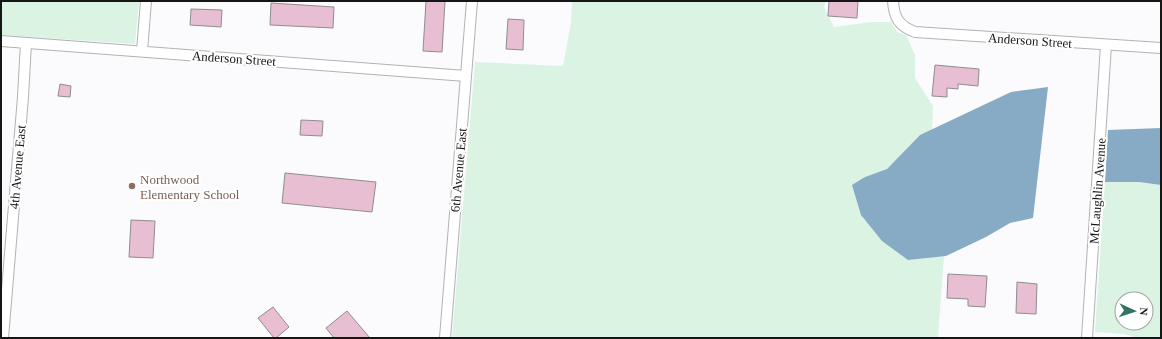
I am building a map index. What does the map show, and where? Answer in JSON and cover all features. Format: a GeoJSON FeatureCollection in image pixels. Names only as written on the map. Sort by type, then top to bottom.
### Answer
{"type":"FeatureCollection","features":[{"type":"Feature","properties":{"kind":"street"},"geometry":{"type":"LineString","coordinates":[[142,51],[146,1]]}},
{"type":"Feature","properties":{"kind":"street","name":"6th Avenue East"},"geometry":{"type":"LineString","coordinates":[[444,338],[472,1]]}},
{"type":"Feature","properties":{"kind":"street","name":"Anderson Street"},"geometry":{"type":"LineString","coordinates":[[893,1],[894,11],[901,24],[905,28],[915,32],[1161,48]]}},
{"type":"Feature","properties":{"kind":"street","name":"Anderson Street"},"geometry":{"type":"LineString","coordinates":[[1,41],[466,76]]}},
{"type":"Feature","properties":{"kind":"street","name":"4th Avenue East"},"geometry":{"type":"LineString","coordinates":[[3,338],[26,43]]}},
{"type":"Feature","properties":{"kind":"street","name":"McLaughlin Avenue"},"geometry":{"type":"LineString","coordinates":[[1087,338],[1106,45]]}},
{"type":"Feature","properties":{"kind":"green space"},"geometry":{"type":"Polygon","coordinates":[[[1,1],[139,1],[135,44],[1,35],[1,1]]]}},
{"type":"Feature","properties":{"kind":"green space"},"geometry":{"type":"Polygon","coordinates":[[[572,1],[826,1],[824,7],[834,27],[872,22],[891,22],[897,32],[906,35],[915,55],[915,78],[933,106],[932,130],[920,135],[887,169],[865,177],[908,260],[944,256],[938,338],[452,338],[475,62],[563,66],[571,23],[572,1]]]}},
{"type":"Feature","properties":{"kind":"green space"},"geometry":{"type":"Polygon","coordinates":[[[1105,182],[1139,182],[1161,185],[1161,338],[1138,338],[1124,334],[1095,332],[1105,182]]]}},
{"type":"Feature","properties":{"kind":"water"},"geometry":{"type":"Polygon","coordinates":[[[1048,87],[1033,218],[1010,223],[986,237],[946,256],[908,260],[882,241],[861,215],[852,185],[865,177],[887,169],[920,135],[1011,92],[1048,87]]]}},
{"type":"Feature","properties":{"kind":"water"},"geometry":{"type":"Polygon","coordinates":[[[1161,128],[1161,185],[1139,182],[1105,182],[1108,130],[1161,128]]]}},
{"type":"Feature","properties":{"kind":"building"},"geometry":{"type":"Polygon","coordinates":[[[426,1],[445,1],[442,52],[423,51],[426,1]]]}},
{"type":"Feature","properties":{"kind":"building"},"geometry":{"type":"Polygon","coordinates":[[[829,1],[858,1],[857,18],[828,16],[829,1]]]}},
{"type":"Feature","properties":{"kind":"building"},"geometry":{"type":"Polygon","coordinates":[[[271,3],[334,7],[333,28],[270,25],[271,3]]]}},
{"type":"Feature","properties":{"kind":"building"},"geometry":{"type":"Polygon","coordinates":[[[191,9],[222,10],[221,27],[190,25],[191,9]]]}},
{"type":"Feature","properties":{"kind":"building"},"geometry":{"type":"Polygon","coordinates":[[[508,19],[524,20],[523,50],[506,49],[508,19]]]}},
{"type":"Feature","properties":{"kind":"building"},"geometry":{"type":"Polygon","coordinates":[[[935,65],[979,69],[978,86],[958,84],[958,89],[947,88],[947,97],[932,96],[935,65]]]}},
{"type":"Feature","properties":{"kind":"building"},"geometry":{"type":"Polygon","coordinates":[[[60,84],[71,86],[70,97],[58,96],[60,84]]]}},
{"type":"Feature","properties":{"kind":"building"},"geometry":{"type":"Polygon","coordinates":[[[301,120],[323,121],[322,136],[300,135],[301,120]]]}},
{"type":"Feature","properties":{"kind":"building"},"geometry":{"type":"Polygon","coordinates":[[[285,173],[376,182],[372,212],[282,203],[285,173]]]}},
{"type":"Feature","properties":{"kind":"building"},"geometry":{"type":"Polygon","coordinates":[[[131,220],[155,221],[153,258],[129,257],[131,220]]]}},
{"type":"Feature","properties":{"kind":"building"},"geometry":{"type":"Polygon","coordinates":[[[948,274],[987,276],[985,307],[968,306],[968,299],[947,298],[948,274]]]}},
{"type":"Feature","properties":{"kind":"building"},"geometry":{"type":"Polygon","coordinates":[[[1017,282],[1037,284],[1036,314],[1016,313],[1017,282]]]}},
{"type":"Feature","properties":{"kind":"building"},"geometry":{"type":"Polygon","coordinates":[[[273,307],[289,327],[276,338],[274,338],[258,318],[273,307]]]}},
{"type":"Feature","properties":{"kind":"building"},"geometry":{"type":"Polygon","coordinates":[[[347,311],[370,338],[334,338],[326,328],[347,311]]]}},
{"type":"Feature","properties":{"kind":"place","name":"Northwood Elementary School"},"geometry":{"type":"Point","coordinates":[132,186]}}]}
